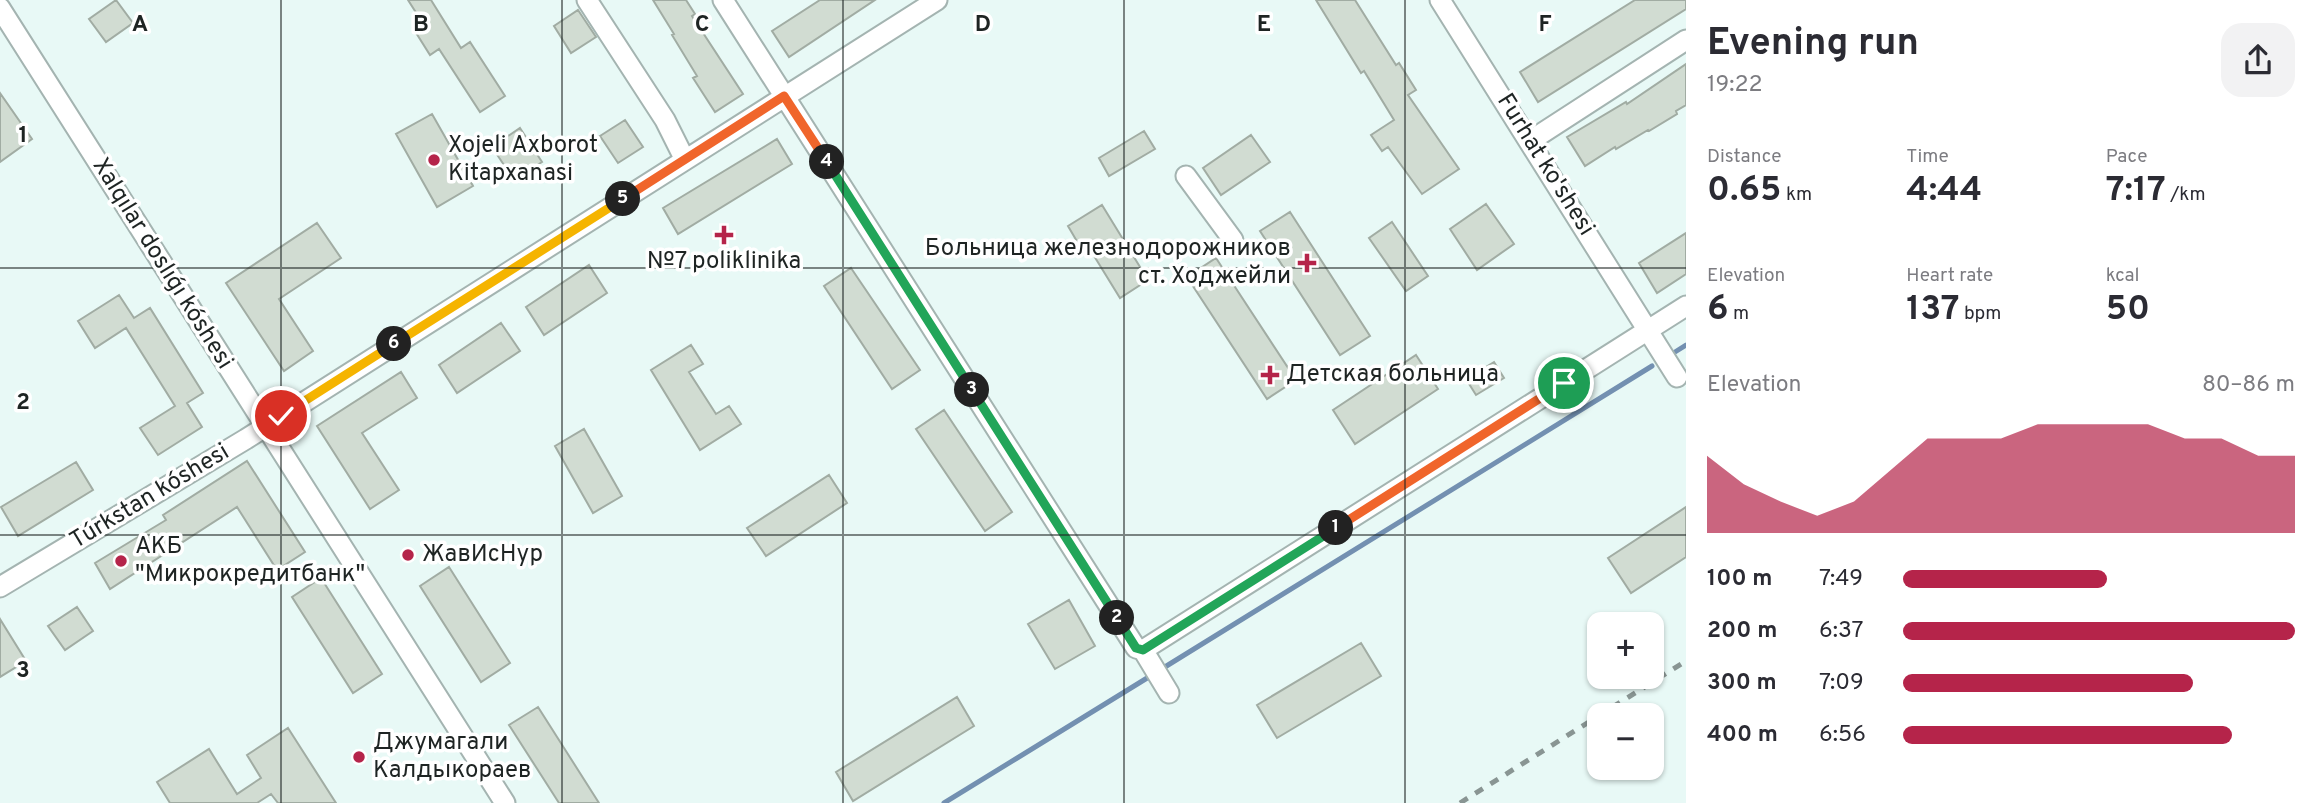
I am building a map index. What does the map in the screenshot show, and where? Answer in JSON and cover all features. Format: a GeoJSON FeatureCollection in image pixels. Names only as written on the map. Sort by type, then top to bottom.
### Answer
{"type":"FeatureCollection","features":[{"type":"Feature","properties":{"kind":"street"},"geometry":{"type":"LineString","coordinates":[[587,0],[665,120],[685,160]]}},
{"type":"Feature","properties":{"kind":"street"},"geometry":{"type":"LineString","coordinates":[[723,0],[1136,648],[1143,650],[1169,693]]}},
{"type":"Feature","properties":{"kind":"street","name":"Túrkstan kóshesi"},"geometry":{"type":"LineString","coordinates":[[0,587],[265,426],[937,0]]}},
{"type":"Feature","properties":{"kind":"street","name":"Furhat ko'shesi"},"geometry":{"type":"LineString","coordinates":[[1440,0],[1677,377]]}},
{"type":"Feature","properties":{"kind":"street","name":"Xalqılar doslıǵı kóshesi"},"geometry":{"type":"LineString","coordinates":[[0,8],[505,803]]}},
{"type":"Feature","properties":{"kind":"street"},"geometry":{"type":"LineString","coordinates":[[1530,141],[1686,40]]}},
{"type":"Feature","properties":{"kind":"street"},"geometry":{"type":"LineString","coordinates":[[1186,176],[1233,240]]}},
{"type":"Feature","properties":{"kind":"street"},"geometry":{"type":"LineString","coordinates":[[1143,650],[1686,306]]}},
{"type":"Feature","properties":{"kind":"building"},"geometry":{"type":"Polygon","coordinates":[[[116,0],[133,23],[106,42],[89,19],[116,0]]]}},
{"type":"Feature","properties":{"kind":"building"},"geometry":{"type":"Polygon","coordinates":[[[408,0],[431,0],[461,48],[470,42],[505,96],[480,112],[439,49],[430,55],[413,28],[422,22],[408,0]]]}},
{"type":"Feature","properties":{"kind":"building"},"geometry":{"type":"Polygon","coordinates":[[[653,0],[686,0],[695,14],[692,16],[743,94],[715,112],[693,78],[697,76],[653,0]]]}},
{"type":"Feature","properties":{"kind":"building"},"geometry":{"type":"Polygon","coordinates":[[[820,0],[875,0],[789,57],[772,31],[820,0]]]}},
{"type":"Feature","properties":{"kind":"building"},"geometry":{"type":"Polygon","coordinates":[[[1316,0],[1355,0],[1396,65],[1399,63],[1416,90],[1408,95],[1459,169],[1422,194],[1388,147],[1382,151],[1371,135],[1394,120],[1316,0]]]}},
{"type":"Feature","properties":{"kind":"building"},"geometry":{"type":"Polygon","coordinates":[[[1635,0],[1686,0],[1686,9],[1538,102],[1520,72],[1635,0]]]}},
{"type":"Feature","properties":{"kind":"building"},"geometry":{"type":"Polygon","coordinates":[[[578,10],[596,37],[571,53],[554,26],[578,10]]]}},
{"type":"Feature","properties":{"kind":"building"},"geometry":{"type":"Polygon","coordinates":[[[1686,64],[1686,105],[1676,111],[1677,114],[1649,131],[1616,149],[1615,147],[1585,166],[1567,137],[1626,102],[1627,104],[1686,64]]]}},
{"type":"Feature","properties":{"kind":"building"},"geometry":{"type":"Polygon","coordinates":[[[0,93],[32,139],[0,162],[0,93]]]}},
{"type":"Feature","properties":{"kind":"building","name":"Xojeli Axborot Kitapxanasi"},"geometry":{"type":"Polygon","coordinates":[[[432,114],[473,186],[437,207],[396,134],[432,114]]]}},
{"type":"Feature","properties":{"kind":"building"},"geometry":{"type":"Polygon","coordinates":[[[625,120],[643,147],[618,163],[600,136],[625,120]]]}},
{"type":"Feature","properties":{"kind":"building"},"geometry":{"type":"Polygon","coordinates":[[[520,128],[542,162],[514,180],[492,147],[520,128]]]}},
{"type":"Feature","properties":{"kind":"building"},"geometry":{"type":"Polygon","coordinates":[[[1144,131],[1155,149],[1109,176],[1099,158],[1144,131]]]}},
{"type":"Feature","properties":{"kind":"building"},"geometry":{"type":"Polygon","coordinates":[[[1251,135],[1270,162],[1221,195],[1203,168],[1251,135]]]}},
{"type":"Feature","properties":{"kind":"building"},"geometry":{"type":"Polygon","coordinates":[[[777,139],[792,164],[678,234],[663,208],[777,139]]]}},
{"type":"Feature","properties":{"kind":"building"},"geometry":{"type":"Polygon","coordinates":[[[1486,204],[1514,244],[1477,270],[1450,229],[1486,204]]]}},
{"type":"Feature","properties":{"kind":"building"},"geometry":{"type":"Polygon","coordinates":[[[1102,205],[1148,280],[1120,298],[1091,251],[1085,255],[1068,226],[1102,205]]]}},
{"type":"Feature","properties":{"kind":"building"},"geometry":{"type":"Polygon","coordinates":[[[1290,212],[1370,336],[1340,355],[1260,231],[1290,212]]]}},
{"type":"Feature","properties":{"kind":"building"},"geometry":{"type":"Polygon","coordinates":[[[1392,222],[1428,276],[1406,291],[1369,238],[1392,222]]]}},
{"type":"Feature","properties":{"kind":"building"},"geometry":{"type":"Polygon","coordinates":[[[317,223],[341,258],[279,299],[313,351],[284,371],[226,283],[317,223]]]}},
{"type":"Feature","properties":{"kind":"building"},"geometry":{"type":"Polygon","coordinates":[[[1686,233],[1686,274],[1657,293],[1639,263],[1686,233]]]}},
{"type":"Feature","properties":{"kind":"building"},"geometry":{"type":"Polygon","coordinates":[[[1216,258],[1296,380],[1267,399],[1187,277],[1216,258]]]}},
{"type":"Feature","properties":{"kind":"building"},"geometry":{"type":"Polygon","coordinates":[[[589,265],[607,293],[544,335],[526,307],[589,265]]]}},
{"type":"Feature","properties":{"kind":"building"},"geometry":{"type":"Polygon","coordinates":[[[851,268],[920,370],[892,389],[824,286],[851,268]]]}},
{"type":"Feature","properties":{"kind":"building"},"geometry":{"type":"Polygon","coordinates":[[[119,295],[134,318],[150,308],[203,393],[187,403],[202,427],[158,455],[140,428],[175,406],[126,328],[95,348],[78,321],[119,295]]]}},
{"type":"Feature","properties":{"kind":"building"},"geometry":{"type":"Polygon","coordinates":[[[501,323],[520,351],[457,393],[439,365],[501,323]]]}},
{"type":"Feature","properties":{"kind":"building"},"geometry":{"type":"Polygon","coordinates":[[[691,345],[703,364],[689,372],[716,414],[729,406],[741,424],[700,450],[651,370],[691,345]]]}},
{"type":"Feature","properties":{"kind":"building"},"geometry":{"type":"Polygon","coordinates":[[[1416,355],[1438,389],[1355,444],[1333,410],[1416,355]]]}},
{"type":"Feature","properties":{"kind":"building"},"geometry":{"type":"Polygon","coordinates":[[[1494,362],[1504,378],[1476,395],[1466,379],[1494,362]]]}},
{"type":"Feature","properties":{"kind":"building"},"geometry":{"type":"Polygon","coordinates":[[[401,372],[417,398],[362,433],[399,490],[370,509],[317,426],[401,372]]]}},
{"type":"Feature","properties":{"kind":"building"},"geometry":{"type":"Polygon","coordinates":[[[944,410],[1012,512],[985,531],[916,429],[944,410]]]}},
{"type":"Feature","properties":{"kind":"building"},"geometry":{"type":"Polygon","coordinates":[[[584,429],[622,496],[593,513],[555,446],[584,429]]]}},
{"type":"Feature","properties":{"kind":"building"},"geometry":{"type":"Polygon","coordinates":[[[247,461],[305,552],[277,570],[237,507],[110,589],[95,563],[166,520],[163,515],[247,461]]]}},
{"type":"Feature","properties":{"kind":"building"},"geometry":{"type":"Polygon","coordinates":[[[76,462],[93,490],[18,536],[1,507],[76,462]]]}},
{"type":"Feature","properties":{"kind":"building"},"geometry":{"type":"Polygon","coordinates":[[[829,475],[847,503],[766,556],[747,528],[829,475]]]}},
{"type":"Feature","properties":{"kind":"building"},"geometry":{"type":"Polygon","coordinates":[[[1686,507],[1686,557],[1631,593],[1608,558],[1686,507]]]}},
{"type":"Feature","properties":{"kind":"building"},"geometry":{"type":"Polygon","coordinates":[[[449,567],[510,663],[481,682],[420,586],[449,567]]]}},
{"type":"Feature","properties":{"kind":"building"},"geometry":{"type":"Polygon","coordinates":[[[321,578],[382,674],[353,693],[292,597],[321,578]]]}},
{"type":"Feature","properties":{"kind":"building"},"geometry":{"type":"Polygon","coordinates":[[[1069,600],[1095,646],[1055,669],[1028,624],[1069,600]]]}},
{"type":"Feature","properties":{"kind":"building"},"geometry":{"type":"Polygon","coordinates":[[[77,607],[93,631],[65,650],[48,626],[77,607]]]}},
{"type":"Feature","properties":{"kind":"building"},"geometry":{"type":"Polygon","coordinates":[[[0,619],[26,661],[0,677],[0,619]]]}},
{"type":"Feature","properties":{"kind":"building"},"geometry":{"type":"Polygon","coordinates":[[[1361,643],[1381,676],[1277,738],[1257,705],[1361,643]]]}},
{"type":"Feature","properties":{"kind":"building"},"geometry":{"type":"Polygon","coordinates":[[[957,697],[974,726],[853,801],[836,772],[957,697]]]}},
{"type":"Feature","properties":{"kind":"building"},"geometry":{"type":"Polygon","coordinates":[[[538,707],[599,803],[559,803],[509,725],[538,707]]]}},
{"type":"Feature","properties":{"kind":"building"},"geometry":{"type":"Polygon","coordinates":[[[288,728],[336,803],[278,803],[271,794],[257,803],[170,803],[157,782],[209,749],[237,794],[261,778],[247,755],[288,728]]]}},
{"type":"Feature","properties":{"kind":"waterway"},"geometry":{"type":"LineString","coordinates":[[1675,352],[1686,345]]}},
{"type":"Feature","properties":{"kind":"waterway"},"geometry":{"type":"LineString","coordinates":[[1160,670],[1652,366]]}},
{"type":"Feature","properties":{"kind":"waterway"},"geometry":{"type":"LineString","coordinates":[[944,803],[1152,675]]}},
{"type":"Feature","properties":{"kind":"railway"},"geometry":{"type":"LineString","coordinates":[[1460,803],[1686,661]]}},
{"type":"Feature","properties":{"kind":"place","name":"Xojeli Axborot Kitapxanasi"},"geometry":{"type":"Point","coordinates":[434,160]}},
{"type":"Feature","properties":{"kind":"place","name":"№7 poliklinika"},"geometry":{"type":"Point","coordinates":[724,235]}},
{"type":"Feature","properties":{"kind":"place","name":"Больница железнодорожников ст. Ходжейли"},"geometry":{"type":"Point","coordinates":[1307,263]}},
{"type":"Feature","properties":{"kind":"place","name":"Детская больница"},"geometry":{"type":"Point","coordinates":[1270,375]}},
{"type":"Feature","properties":{"kind":"place","name":"ЖавИсНур"},"geometry":{"type":"Point","coordinates":[408,555]}},
{"type":"Feature","properties":{"kind":"place","name":"АКБ \"Микрокредитбанк\""},"geometry":{"type":"Point","coordinates":[121,561]}},
{"type":"Feature","properties":{"kind":"place","name":"Джумагали Калдыкораев"},"geometry":{"type":"Point","coordinates":[359,757]}},
{"type":"Feature","properties":{"kind":"route"},"geometry":{"type":"LineString","coordinates":[[281,416],[784,96],[1136,648],[1143,650],[1564,383]]}}]}
